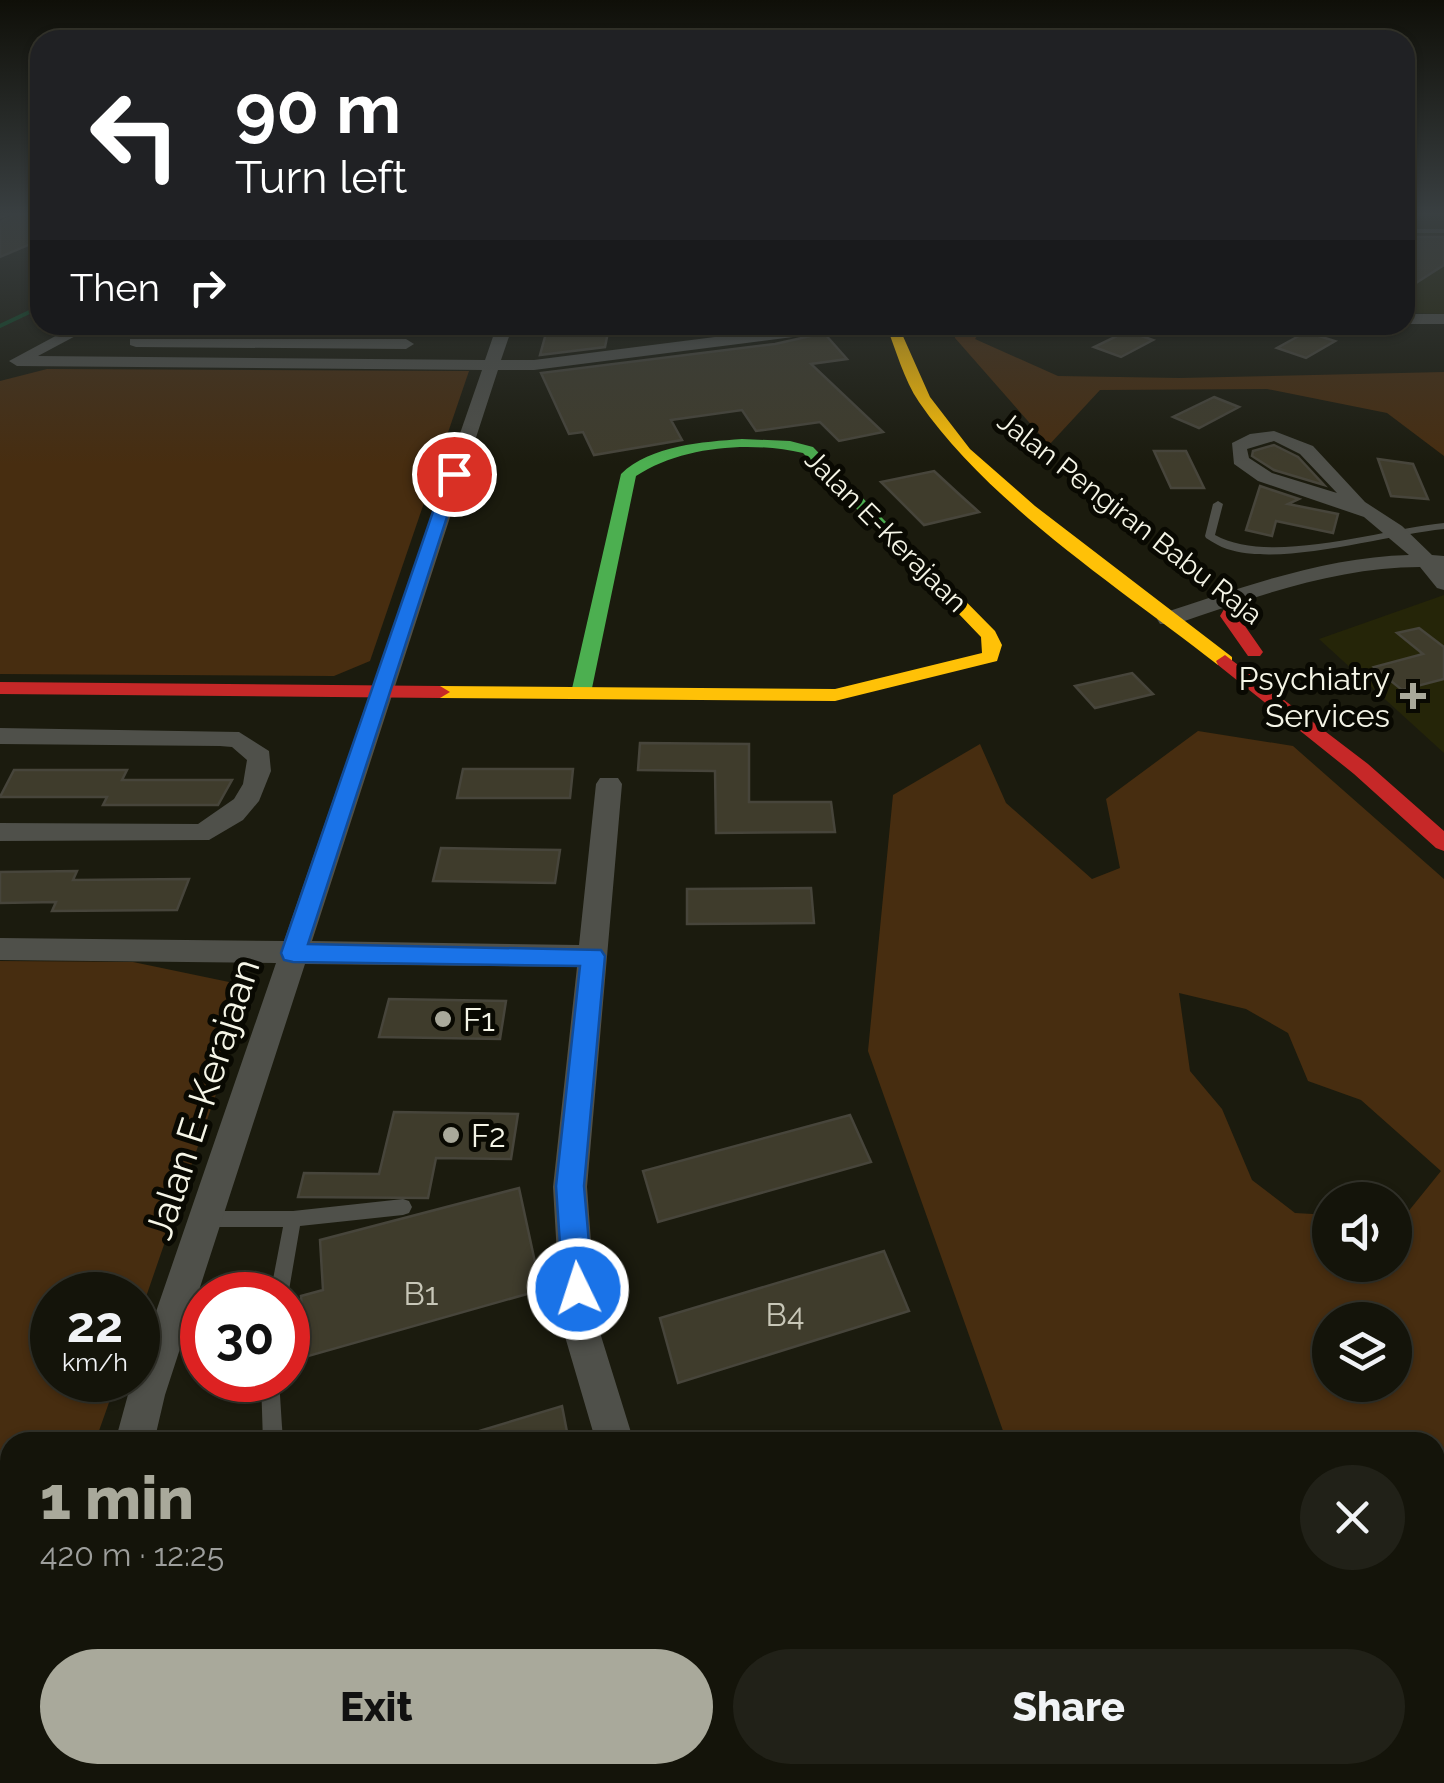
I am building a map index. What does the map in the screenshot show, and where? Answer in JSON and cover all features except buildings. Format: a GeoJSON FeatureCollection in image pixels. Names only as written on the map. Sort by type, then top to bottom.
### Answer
{"type":"FeatureCollection","features":[{"type":"Feature","properties":{"kind":"main road","name":"Jalan Pengiran Babu Raja"},"geometry":{"type":"LineString","coordinates":[[896,335],[919,392],[966,452],[1027,507],[1297,718],[1444,844]]}},
{"type":"Feature","properties":{"kind":"main road","name":"Jalan Pengiran Babu Raja"},"geometry":{"type":"LineString","coordinates":[[914,335],[944,400],[972,434],[1051,501],[1260,657],[1228,616],[1239,598]]}},
{"type":"Feature","properties":{"kind":"main road","name":"Jalan E-Kerajaan"},"geometry":{"type":"LineString","coordinates":[[764,443],[788,443],[808,450],[989,634],[993,651],[979,662],[835,695],[580,693],[629,474],[645,462],[764,443]]}},
{"type":"Feature","properties":{"kind":"main road"},"geometry":{"type":"LineString","coordinates":[[0,688],[580,693]]}},
{"type":"Feature","properties":{"kind":"street"},"geometry":{"type":"LineString","coordinates":[[1415,318],[1444,319]]}},
{"type":"Feature","properties":{"kind":"street"},"geometry":{"type":"LineString","coordinates":[[0,370],[68,335]]}},
{"type":"Feature","properties":{"kind":"street"},"geometry":{"type":"LineString","coordinates":[[232,343],[241,335]]}},
{"type":"Feature","properties":{"kind":"street"},"geometry":{"type":"LineString","coordinates":[[333,344],[338,335]]}},
{"type":"Feature","properties":{"kind":"street","name":"Jalan E-Kerajaan"},"geometry":{"type":"LineString","coordinates":[[137,1432],[379,692],[502,335]]}},
{"type":"Feature","properties":{"kind":"street"},"geometry":{"type":"LineString","coordinates":[[17,361],[552,364],[630,346],[715,335]]}},
{"type":"Feature","properties":{"kind":"street"},"geometry":{"type":"LineString","coordinates":[[136,342],[406,344]]}},
{"type":"Feature","properties":{"kind":"street"},"geometry":{"type":"LineString","coordinates":[[283,363],[298,344]]}},
{"type":"Feature","properties":{"kind":"street"},"geometry":{"type":"LineString","coordinates":[[1357,506],[1308,448],[1267,438],[1238,447],[1240,460],[1254,471],[1357,506],[1397,530],[1434,561],[1444,584]]}},
{"type":"Feature","properties":{"kind":"street"},"geometry":{"type":"LineString","coordinates":[[1168,619],[1340,568],[1434,561]]}},
{"type":"Feature","properties":{"kind":"street"},"geometry":{"type":"LineString","coordinates":[[0,736],[220,738],[239,740],[260,757],[260,767],[241,811],[230,821],[200,833],[0,832]]}},
{"type":"Feature","properties":{"kind":"street"},"geometry":{"type":"LineString","coordinates":[[609,784],[570,1208],[580,1322],[612,1432]]}},
{"type":"Feature","properties":{"kind":"street","name":"Jalan E-Kerajaan"},"geometry":{"type":"LineString","coordinates":[[0,949],[293,953]]}},
{"type":"Feature","properties":{"kind":"street"},"geometry":{"type":"LineString","coordinates":[[293,953],[593,956]]}},
{"type":"Feature","properties":{"kind":"lane"},"geometry":{"type":"LineString","coordinates":[[1218,504],[1210,536],[1221,545],[1319,548],[1397,530],[1444,526]]}},
{"type":"Feature","properties":{"kind":"lane"},"geometry":{"type":"LineString","coordinates":[[204,1220],[293,1218],[403,1207]]}},
{"type":"Feature","properties":{"kind":"lane"},"geometry":{"type":"LineString","coordinates":[[283,1272],[293,1218]]}},
{"type":"Feature","properties":{"kind":"lane"},"geometry":{"type":"LineString","coordinates":[[271,1402],[273,1432]]}},
{"type":"Feature","properties":{"kind":"shaded area"},"geometry":{"type":"Polygon","coordinates":[[[1415,297],[1444,297],[1444,314],[1415,313],[1415,297]]]}},
{"type":"Feature","properties":{"kind":"shaded area"},"geometry":{"type":"Polygon","coordinates":[[[955,335],[978,335],[975,339],[1058,376],[1180,378],[1444,372],[1444,456],[1387,413],[1267,389],[1100,390],[1049,445],[955,335]]]}},
{"type":"Feature","properties":{"kind":"shaded area"},"geometry":{"type":"Polygon","coordinates":[[[47,369],[469,371],[370,661],[334,676],[0,674],[0,381],[47,369]]]}},
{"type":"Feature","properties":{"kind":"shaded area","name":"Psychiatry Services"},"geometry":{"type":"Polygon","coordinates":[[[1444,595],[1444,753],[1319,639],[1444,595]]]}},
{"type":"Feature","properties":{"kind":"shaded area"},"geometry":{"type":"Polygon","coordinates":[[[1198,731],[1293,746],[1444,879],[1444,1432],[1003,1432],[868,1051],[893,795],[980,744],[1006,803],[1092,879],[1120,868],[1106,799],[1198,731]],[[1179,993],[1190,1071],[1222,1109],[1252,1180],[1295,1213],[1312,1214],[1312,1282],[1412,1282],[1412,1207],[1441,1171],[1361,1100],[1308,1081],[1288,1033],[1246,1009],[1179,993]]]}},
{"type":"Feature","properties":{"kind":"shaded area"},"geometry":{"type":"Polygon","coordinates":[[[0,961],[133,962],[253,987],[155,1272],[30,1272],[30,1402],[109,1402],[99,1432],[0,1432],[0,961]]]}},
{"type":"Feature","properties":{"kind":"waterway"},"geometry":{"type":"LineString","coordinates":[[0,326],[30,312]]}},
{"type":"Feature","properties":{"kind":"traffic: fast"},"geometry":{"type":"LineString","coordinates":[[581,693],[629,474],[644,464],[716,446],[767,444],[808,450],[917,562]]}},
{"type":"Feature","properties":{"kind":"traffic: slow"},"geometry":{"type":"LineString","coordinates":[[896,335],[923,398],[965,452],[1029,509],[1225,661]]}},
{"type":"Feature","properties":{"kind":"traffic: slow"},"geometry":{"type":"LineString","coordinates":[[440,692],[835,695],[990,657],[993,645],[989,635],[917,562]]}},
{"type":"Feature","properties":{"kind":"traffic: jam"},"geometry":{"type":"LineString","coordinates":[[1239,598],[1229,616],[1254,652]]}},
{"type":"Feature","properties":{"kind":"traffic: jam"},"geometry":{"type":"LineString","coordinates":[[1225,661],[1361,769],[1444,843]]}},
{"type":"Feature","properties":{"kind":"traffic: jam"},"geometry":{"type":"LineString","coordinates":[[0,688],[440,692]]}},
{"type":"Feature","properties":{"kind":"place","name":"Psychiatry Services"},"geometry":{"type":"Point","coordinates":[1413,696]}},
{"type":"Feature","properties":{"kind":"place","name":"F1"},"geometry":{"type":"Point","coordinates":[443,1019]}},
{"type":"Feature","properties":{"kind":"place","name":"F2"},"geometry":{"type":"Point","coordinates":[451,1135]}},
{"type":"Feature","properties":{"kind":"route"},"geometry":{"type":"LineString","coordinates":[[454,474],[293,953],[593,956],[570,1186],[578,1289]]}}]}
